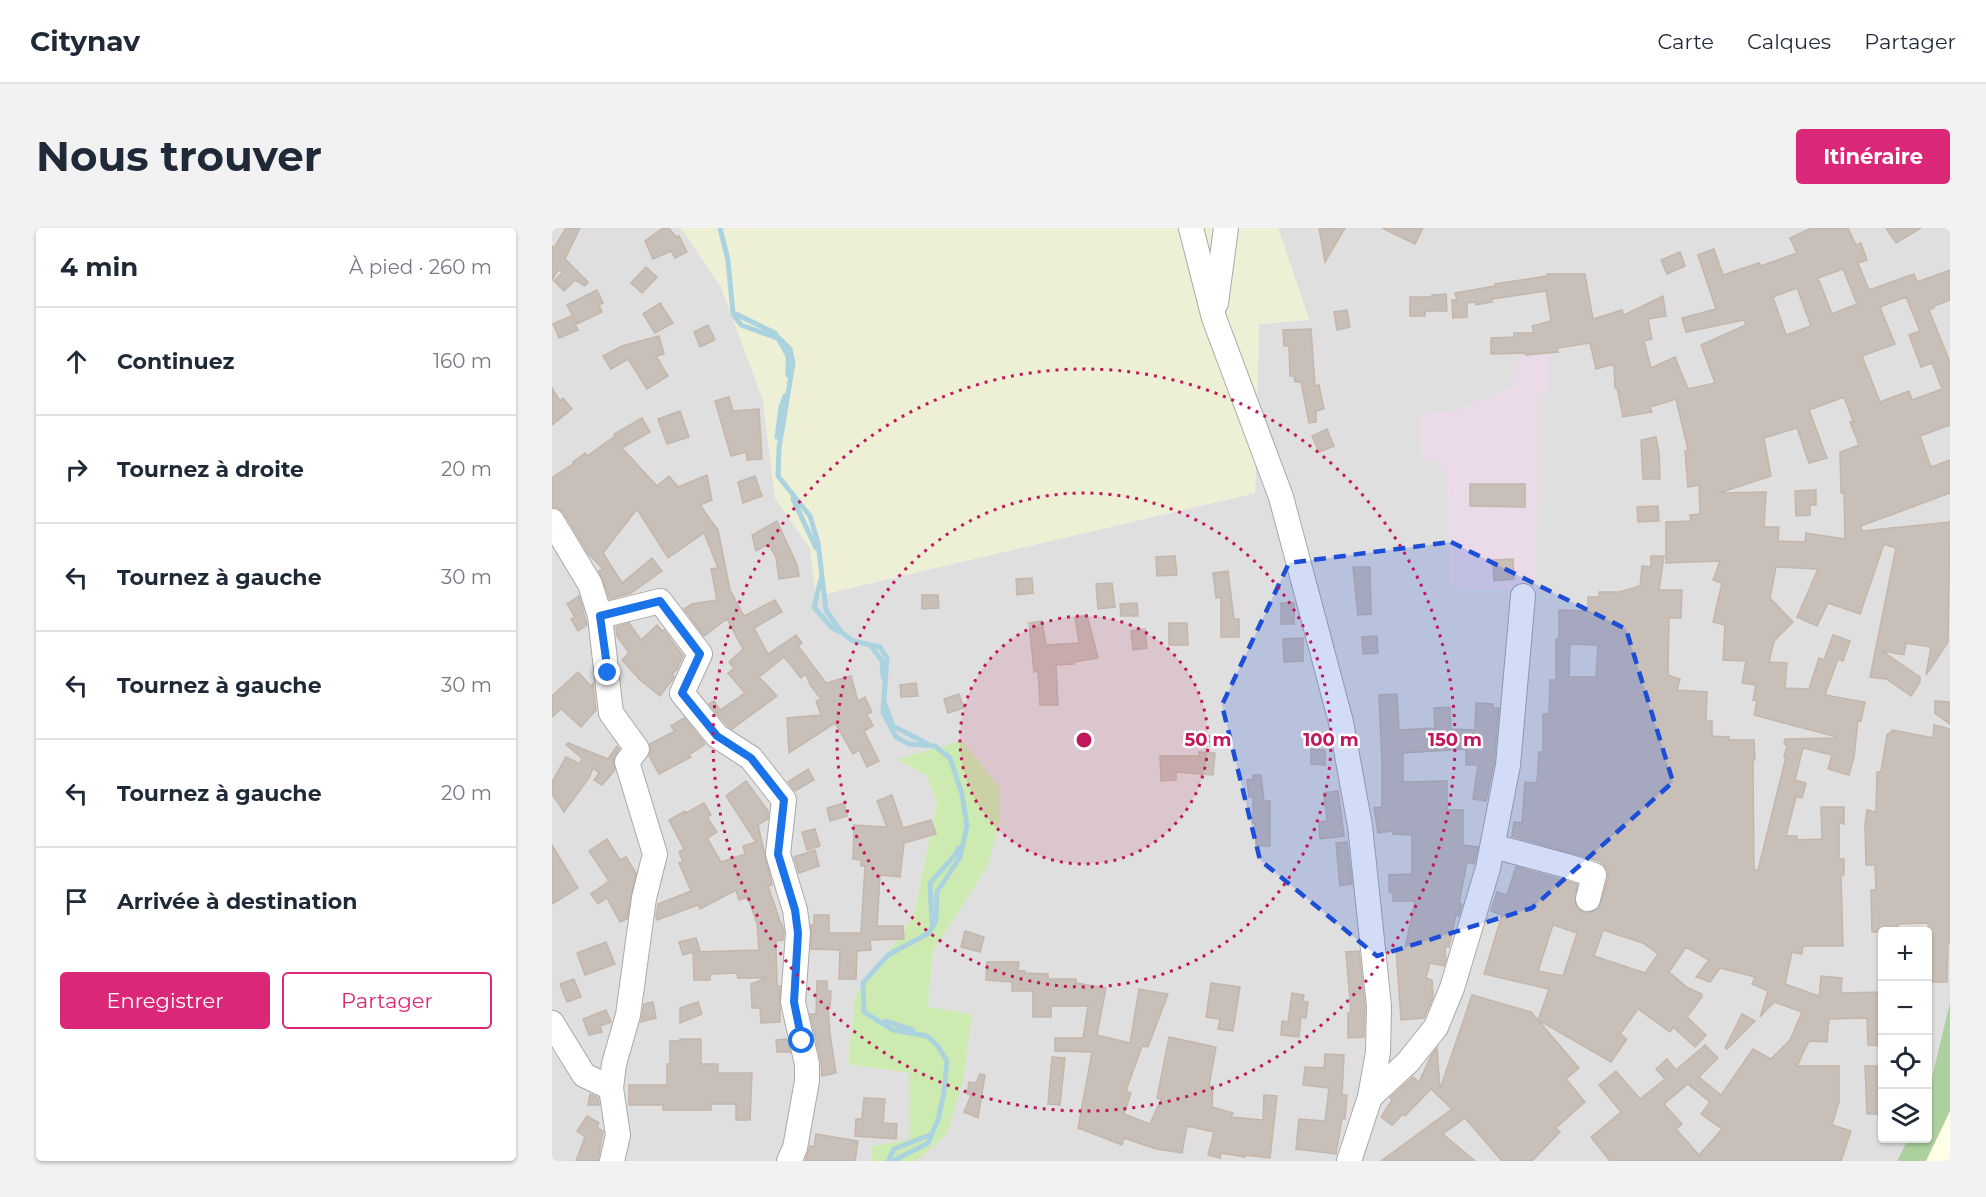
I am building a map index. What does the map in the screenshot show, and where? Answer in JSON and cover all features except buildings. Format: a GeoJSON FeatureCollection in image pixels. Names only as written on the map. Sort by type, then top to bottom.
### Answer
{"type":"FeatureCollection","features":[{"type":"Feature","properties":{"kind":"street"},"geometry":{"type":"LineString","coordinates":[[1191,228],[1214,318],[1281,498],[1341,722],[1360,826],[1379,1006],[1378,1052],[1370,1097],[1349,1161]]}},
{"type":"Feature","properties":{"kind":"street"},"geometry":{"type":"LineString","coordinates":[[1214,318],[1226,228]]}},
{"type":"Feature","properties":{"kind":"street"},"geometry":{"type":"LineString","coordinates":[[552,521],[590,584],[600,616],[611,713],[637,749],[627,762],[655,854],[644,898],[628,1015],[614,1064],[610,1088],[618,1135],[612,1161]]}},
{"type":"Feature","properties":{"kind":"street"},"geometry":{"type":"LineString","coordinates":[[1370,1097],[1408,1062],[1436,1027],[1452,988],[1493,846],[1508,765],[1523,596]]}},
{"type":"Feature","properties":{"kind":"street"},"geometry":{"type":"LineString","coordinates":[[600,616],[660,601],[700,654],[682,693],[717,736],[751,758],[784,800],[778,854],[795,910],[798,933],[794,1002],[807,1064],[807,1081],[800,1127],[789,1161]]}},
{"type":"Feature","properties":{"kind":"street"},"geometry":{"type":"LineString","coordinates":[[1493,846],[1594,875],[1588,899]]}},
{"type":"Feature","properties":{"kind":"street"},"geometry":{"type":"LineString","coordinates":[[552,1023],[584,1075],[610,1088]]}},
{"type":"Feature","properties":{"kind":"highlighted area"},"geometry":{"type":"Polygon","coordinates":[[[1451,542],[1626,629],[1673,782],[1532,908],[1377,956],[1260,860],[1222,705],[1289,563],[1451,542]]]}},
{"type":"Feature","properties":{"kind":"shaded area"},"geometry":{"type":"Polygon","coordinates":[[[552,228],[681,228],[721,287],[763,400],[775,498],[810,548],[816,596],[1255,493],[1259,324],[1309,320],[1278,228],[1950,228],[1950,1002],[1932,1077],[1932,927],[1878,927],[1878,1143],[1906,1143],[1897,1161],[916,1161],[947,1134],[972,1014],[928,1008],[933,951],[988,865],[1000,788],[898,759],[926,775],[937,802],[913,918],[855,996],[848,1064],[909,1073],[910,1141],[872,1146],[871,1161],[552,1161],[552,228]],[[1515,356],[1514,386],[1456,411],[1419,415],[1437,460],[1448,476],[1451,589],[1535,590],[1537,391],[1515,356]]]}},
{"type":"Feature","properties":{"kind":"shaded area"},"geometry":{"type":"Polygon","coordinates":[[[681,228],[1278,228],[1309,320],[1259,324],[1255,493],[816,596],[810,548],[775,498],[763,400],[721,287],[681,228]]]}},
{"type":"Feature","properties":{"kind":"shaded area"},"geometry":{"type":"Polygon","coordinates":[[[1549,354],[1548,391],[1537,391],[1536,590],[1451,589],[1448,476],[1437,460],[1422,461],[1419,415],[1456,411],[1514,386],[1515,356],[1549,354]]]}},
{"type":"Feature","properties":{"kind":"shaded area"},"geometry":{"type":"Polygon","coordinates":[[[1950,1111],[1950,1161],[1926,1161],[1950,1111]]]}},
{"type":"Feature","properties":{"kind":"green space"},"geometry":{"type":"Polygon","coordinates":[[[962,741],[1000,788],[1000,820],[988,865],[933,951],[928,1007],[972,1014],[963,1081],[947,1134],[916,1161],[871,1161],[872,1146],[909,1140],[909,1073],[848,1064],[855,996],[913,918],[937,802],[926,775],[897,759],[962,741]]]}},
{"type":"Feature","properties":{"kind":"green space"},"geometry":{"type":"Polygon","coordinates":[[[1950,1002],[1950,1111],[1926,1161],[1897,1161],[1906,1143],[1932,1143],[1932,1077],[1950,1002]]]}},
{"type":"Feature","properties":{"kind":"waterway"},"geometry":{"type":"LineString","coordinates":[[720,228],[728,260],[733,314],[741,325],[780,339],[790,349],[793,363],[779,448],[778,476],[810,516],[818,543],[826,610],[841,632],[853,641],[880,647],[887,658],[883,712],[896,737],[909,744],[935,746],[950,758],[962,794],[967,826],[960,857],[937,892],[936,920],[929,933],[888,955],[863,983],[864,1012],[893,1030],[927,1036],[937,1045],[947,1061],[938,1120],[928,1143],[893,1161]]}},
{"type":"Feature","properties":{"kind":"waterway"},"geometry":{"type":"LineString","coordinates":[[736,314],[775,333],[788,356],[788,375]]}},
{"type":"Feature","properties":{"kind":"waterway"},"geometry":{"type":"LineString","coordinates":[[777,437],[781,407],[785,396]]}},
{"type":"Feature","properties":{"kind":"waterway"},"geometry":{"type":"LineString","coordinates":[[793,499],[816,548]]}},
{"type":"Feature","properties":{"kind":"waterway"},"geometry":{"type":"LineString","coordinates":[[821,579],[814,607],[832,628],[840,632]]}},
{"type":"Feature","properties":{"kind":"waterway"},"geometry":{"type":"LineString","coordinates":[[871,646],[882,661],[883,677]]}},
{"type":"Feature","properties":{"kind":"waterway"},"geometry":{"type":"LineString","coordinates":[[885,704],[893,726],[928,744]]}},
{"type":"Feature","properties":{"kind":"waterway"},"geometry":{"type":"LineString","coordinates":[[932,924],[930,883],[956,854],[958,848]]}},
{"type":"Feature","properties":{"kind":"waterway"},"geometry":{"type":"LineString","coordinates":[[885,1021],[913,1030]]}},
{"type":"Feature","properties":{"kind":"waterway"},"geometry":{"type":"LineString","coordinates":[[888,1161],[894,1149],[932,1134]]}},
{"type":"Feature","properties":{"kind":"route"},"geometry":{"type":"LineString","coordinates":[[608,673],[600,616],[660,601],[700,654],[682,693],[717,736],[751,758],[784,800],[778,854],[795,910],[798,933],[794,1002],[802,1041]]}}]}
